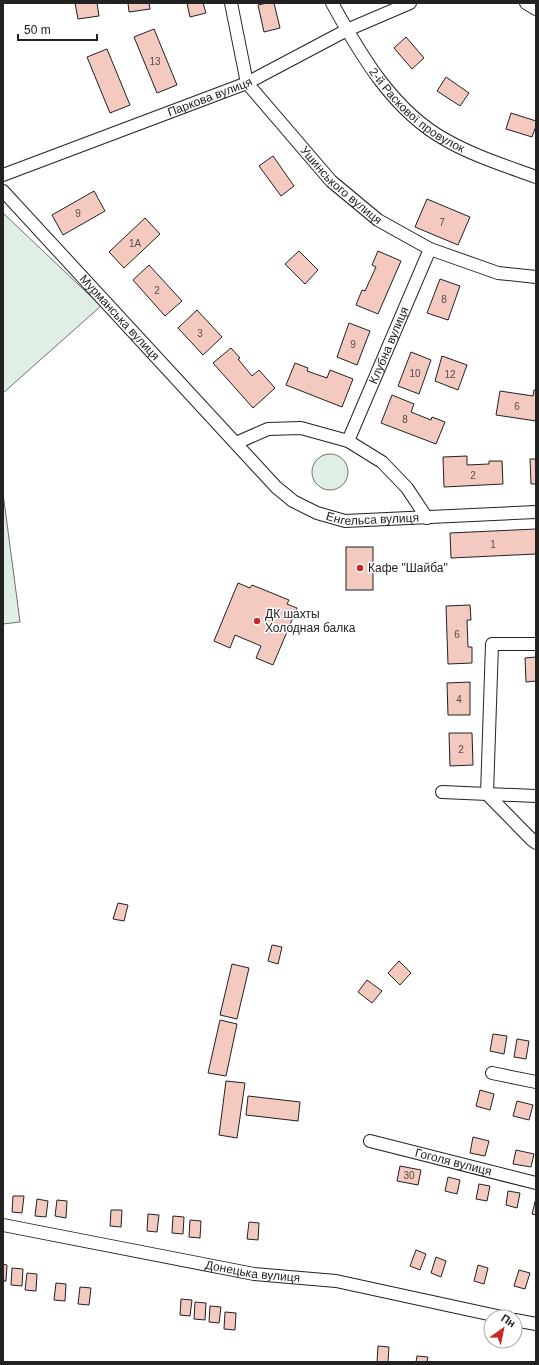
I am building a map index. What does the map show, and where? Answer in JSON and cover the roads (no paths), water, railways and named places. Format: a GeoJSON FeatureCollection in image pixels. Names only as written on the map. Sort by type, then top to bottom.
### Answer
{"type":"FeatureCollection","features":[{"type":"Feature","properties":{"kind":"street","name":"Ушинського вулиця"},"geometry":{"type":"LineString","coordinates":[[231,3],[247,83],[331,181],[378,220],[430,249],[498,273],[536,277]]}},
{"type":"Feature","properties":{"kind":"street","name":"2-й Раскової провулок"},"geometry":{"type":"LineString","coordinates":[[332,3],[369,64],[391,94],[416,120],[445,139],[474,154],[536,177]]}},
{"type":"Feature","properties":{"kind":"street","name":"Паркова вулиця"},"geometry":{"type":"LineString","coordinates":[[3,175],[247,83],[347,30],[410,3]]}},
{"type":"Feature","properties":{"kind":"street"},"geometry":{"type":"LineString","coordinates":[[526,3],[536,9]]}},
{"type":"Feature","properties":{"kind":"street","name":"Мурманська вулиця"},"geometry":{"type":"LineString","coordinates":[[3,191],[236,444]]}},
{"type":"Feature","properties":{"kind":"street","name":"Клубна вулиця"},"geometry":{"type":"LineString","coordinates":[[348,441],[430,249]]}},
{"type":"Feature","properties":{"kind":"street"},"geometry":{"type":"LineString","coordinates":[[236,444],[268,429],[300,428],[348,441],[382,462],[407,488],[427,518]]}},
{"type":"Feature","properties":{"kind":"street","name":"Енгельса вулиця"},"geometry":{"type":"LineString","coordinates":[[236,444],[276,487],[293,501],[317,514],[345,521],[536,512]]}},
{"type":"Feature","properties":{"kind":"street"},"geometry":{"type":"LineString","coordinates":[[536,644],[492,644],[487,794],[536,843]]}},
{"type":"Feature","properties":{"kind":"street"},"geometry":{"type":"LineString","coordinates":[[442,792],[536,796]]}},
{"type":"Feature","properties":{"kind":"street"},"geometry":{"type":"LineString","coordinates":[[492,1073],[536,1082]]}},
{"type":"Feature","properties":{"kind":"street","name":"Гоголя вулиця"},"geometry":{"type":"LineString","coordinates":[[370,1141],[536,1183]]}},
{"type":"Feature","properties":{"kind":"street","name":"Донецька вулиця"},"geometry":{"type":"LineString","coordinates":[[3,1225],[254,1274],[336,1281],[483,1313]]}},
{"type":"Feature","properties":{"kind":"street"},"geometry":{"type":"LineString","coordinates":[[523,1322],[536,1324]]}},
{"type":"Feature","properties":{"kind":"place","name":"Кафе \"Шайба\""},"geometry":{"type":"Point","coordinates":[360,568]}},
{"type":"Feature","properties":{"kind":"place","name":"ДК шахты Холодная балка"},"geometry":{"type":"Point","coordinates":[257,621]}}]}
